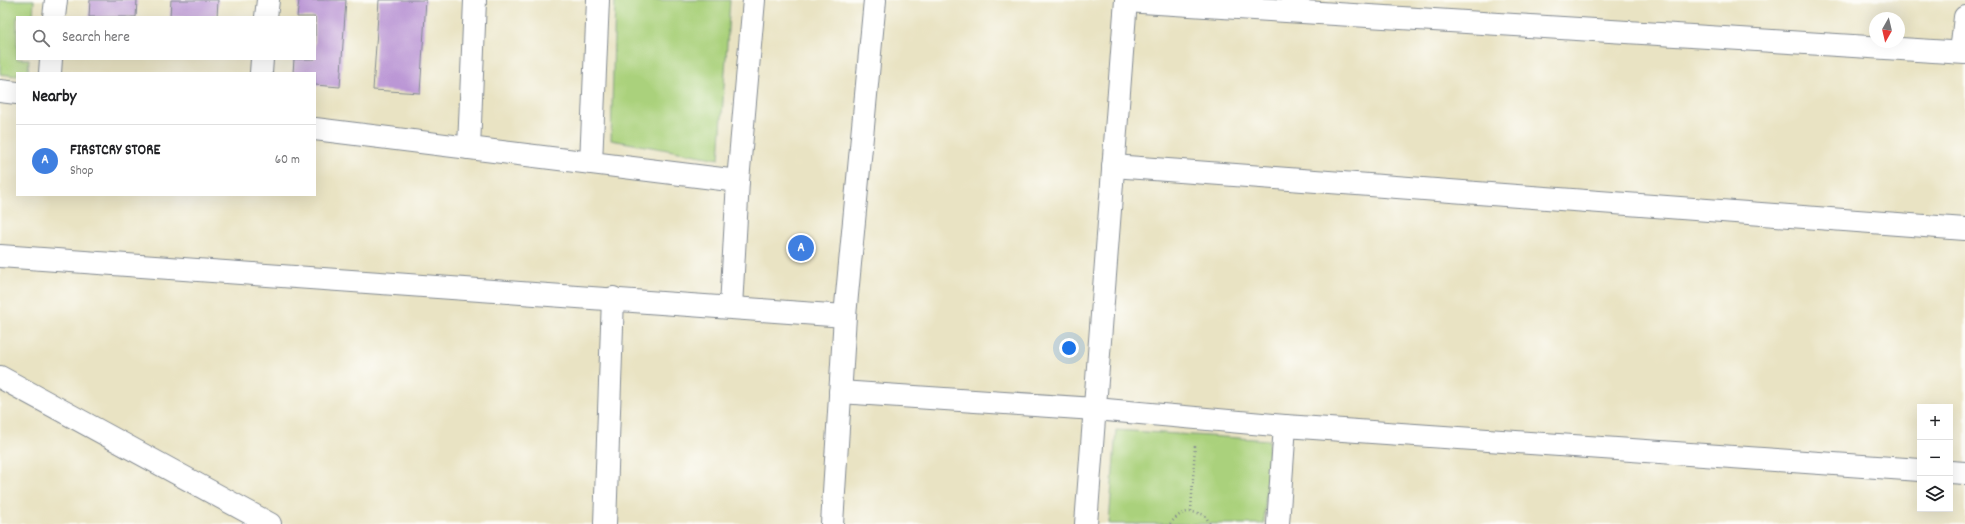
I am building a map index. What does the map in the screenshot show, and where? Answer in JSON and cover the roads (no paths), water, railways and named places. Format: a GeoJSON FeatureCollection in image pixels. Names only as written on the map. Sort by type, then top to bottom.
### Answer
{"type":"FeatureCollection","features":[{"type":"Feature","properties":{"kind":"street"},"geometry":{"type":"LineString","coordinates":[[54,16],[56,0]]}},
{"type":"Feature","properties":{"kind":"street"},"geometry":{"type":"LineString","coordinates":[[266,16],[268,0]]}},
{"type":"Feature","properties":{"kind":"street"},"geometry":{"type":"LineString","coordinates":[[469,148],[476,0]]}},
{"type":"Feature","properties":{"kind":"street"},"geometry":{"type":"LineString","coordinates":[[591,163],[598,0]]}},
{"type":"Feature","properties":{"kind":"street"},"geometry":{"type":"LineString","coordinates":[[731,307],[738,181],[754,0]]}},
{"type":"Feature","properties":{"kind":"street"},"geometry":{"type":"LineString","coordinates":[[832,524],[845,316],[875,0]]}},
{"type":"Feature","properties":{"kind":"street"},"geometry":{"type":"LineString","coordinates":[[1086,524],[1126,0],[1379,9],[1963,53],[1965,17]]}},
{"type":"Feature","properties":{"kind":"street"},"geometry":{"type":"LineString","coordinates":[[50,72],[51,60]]}},
{"type":"Feature","properties":{"kind":"street"},"geometry":{"type":"LineString","coordinates":[[261,72],[262,60]]}},
{"type":"Feature","properties":{"kind":"street"},"geometry":{"type":"LineString","coordinates":[[0,91],[16,93]]}},
{"type":"Feature","properties":{"kind":"street"},"geometry":{"type":"LineString","coordinates":[[316,129],[738,181]]}},
{"type":"Feature","properties":{"kind":"street"},"geometry":{"type":"LineString","coordinates":[[1113,166],[1965,229]]}},
{"type":"Feature","properties":{"kind":"street"},"geometry":{"type":"LineString","coordinates":[[0,256],[613,298],[845,316]]}},
{"type":"Feature","properties":{"kind":"street"},"geometry":{"type":"LineString","coordinates":[[605,524],[613,298]]}},
{"type":"Feature","properties":{"kind":"street"},"geometry":{"type":"LineString","coordinates":[[0,377],[270,524]]}},
{"type":"Feature","properties":{"kind":"street"},"geometry":{"type":"LineString","coordinates":[[840,392],[1095,409],[1285,426],[1917,470]]}},
{"type":"Feature","properties":{"kind":"street"},"geometry":{"type":"LineString","coordinates":[[1278,524],[1285,426]]}},
{"type":"Feature","properties":{"kind":"street"},"geometry":{"type":"LineString","coordinates":[[1953,472],[1965,473]]}},
{"type":"Feature","properties":{"kind":"place","name":"FIRSTCRY STORE"},"geometry":{"type":"Point","coordinates":[801,248]}}]}
